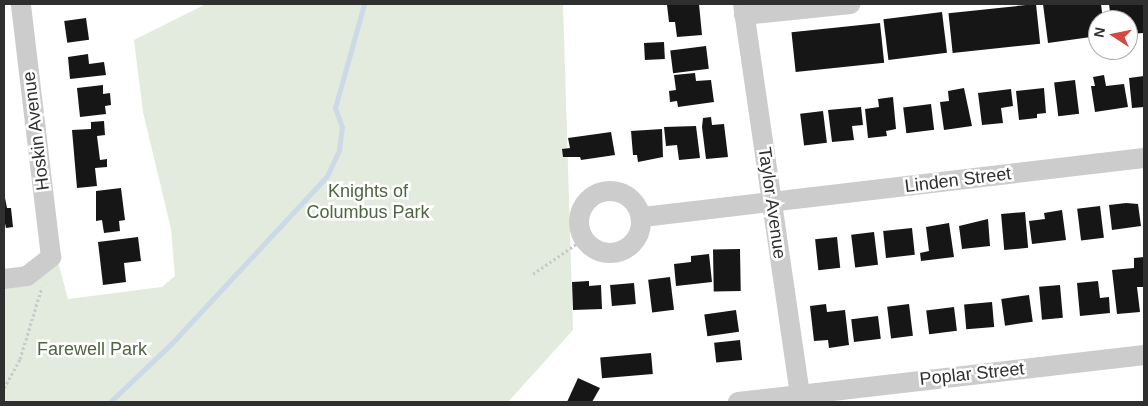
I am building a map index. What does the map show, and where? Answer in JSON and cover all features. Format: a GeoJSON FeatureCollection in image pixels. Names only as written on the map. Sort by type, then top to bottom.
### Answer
{"type":"FeatureCollection","features":[{"type":"Feature","properties":{"kind":"street","name":"Hoskin Avenue"},"geometry":{"type":"LineString","coordinates":[[4,279],[27,276],[51,257],[21,4]]}},
{"type":"Feature","properties":{"kind":"street"},"geometry":{"type":"LineString","coordinates":[[744,10],[850,4]]}},
{"type":"Feature","properties":{"kind":"street","name":"Taylor Avenue"},"geometry":{"type":"LineString","coordinates":[[744,10],[800,398]]}},
{"type":"Feature","properties":{"kind":"street","name":"Linden Street"},"geometry":{"type":"LineString","coordinates":[[643,217],[1144,158]]}},
{"type":"Feature","properties":{"kind":"street"},"geometry":{"type":"LineString","coordinates":[[602,192],[623,193],[631,199],[643,217],[638,237],[622,251],[602,252],[582,240],[579,221],[581,211],[586,202],[602,192]]}},
{"type":"Feature","properties":{"kind":"street","name":"Poplar Street"},"geometry":{"type":"LineString","coordinates":[[738,402],[800,398],[1144,355]]}},
{"type":"Feature","properties":{"kind":"path"},"geometry":{"type":"LineString","coordinates":[[533,274],[582,240]]}},
{"type":"Feature","properties":{"kind":"path"},"geometry":{"type":"LineString","coordinates":[[4,388],[20,358],[42,285]]}},
{"type":"Feature","properties":{"kind":"green space","name":"Knights of Columbus Park"},"geometry":{"type":"Polygon","coordinates":[[[206,4],[563,4],[573,330],[508,402],[4,402],[4,289],[25,286],[58,262],[68,299],[162,287],[175,276],[171,229],[143,112],[134,40],[206,4]]]}},
{"type":"Feature","properties":{"kind":"building"},"geometry":{"type":"Polygon","coordinates":[[[699,4],[702,35],[677,37],[675,22],[669,22],[667,5],[699,4]]]}},
{"type":"Feature","properties":{"kind":"building"},"geometry":{"type":"Polygon","coordinates":[[[1036,4],[1040,44],[953,53],[948,13],[1036,4]]]}},
{"type":"Feature","properties":{"kind":"building"},"geometry":{"type":"Polygon","coordinates":[[[1043,4],[1101,4],[1102,10],[1088,10],[1088,37],[1048,43],[1043,4]]]}},
{"type":"Feature","properties":{"kind":"building"},"geometry":{"type":"Polygon","coordinates":[[[1109,4],[1144,4],[1144,33],[1138,33],[1138,10],[1110,10],[1109,4]]]}},
{"type":"Feature","properties":{"kind":"building"},"geometry":{"type":"Polygon","coordinates":[[[942,12],[947,53],[888,60],[883,19],[942,12]]]}},
{"type":"Feature","properties":{"kind":"building"},"geometry":{"type":"Polygon","coordinates":[[[86,18],[89,40],[67,43],[64,21],[86,18]]]}},
{"type":"Feature","properties":{"kind":"building"},"geometry":{"type":"Polygon","coordinates":[[[880,23],[884,63],[796,72],[791,32],[880,23]]]}},
{"type":"Feature","properties":{"kind":"building"},"geometry":{"type":"Polygon","coordinates":[[[664,42],[665,59],[645,60],[644,43],[664,42]]]}},
{"type":"Feature","properties":{"kind":"building"},"geometry":{"type":"Polygon","coordinates":[[[706,46],[709,69],[673,73],[670,50],[706,46]]]}},
{"type":"Feature","properties":{"kind":"building"},"geometry":{"type":"Polygon","coordinates":[[[88,54],[89,64],[104,62],[106,75],[70,79],[68,57],[88,54]]]}},
{"type":"Feature","properties":{"kind":"building"},"geometry":{"type":"Polygon","coordinates":[[[695,73],[696,81],[711,80],[714,102],[678,107],[677,101],[670,102],[669,91],[676,90],[674,75],[695,73]]]}},
{"type":"Feature","properties":{"kind":"building"},"geometry":{"type":"Polygon","coordinates":[[[1104,75],[1106,86],[1124,84],[1128,107],[1095,112],[1091,86],[1095,86],[1093,77],[1104,75]]]}},
{"type":"Feature","properties":{"kind":"building"},"geometry":{"type":"Polygon","coordinates":[[[1144,76],[1144,107],[1132,108],[1129,78],[1144,76]]]}},
{"type":"Feature","properties":{"kind":"building"},"geometry":{"type":"Polygon","coordinates":[[[1075,80],[1079,114],[1058,116],[1054,83],[1075,80]]]}},
{"type":"Feature","properties":{"kind":"building"},"geometry":{"type":"Polygon","coordinates":[[[103,85],[103,94],[110,93],[111,105],[105,106],[106,114],[80,117],[77,88],[103,85]]]}},
{"type":"Feature","properties":{"kind":"building"},"geometry":{"type":"Polygon","coordinates":[[[964,88],[972,126],[944,130],[940,102],[949,101],[948,91],[964,88]]]}},
{"type":"Feature","properties":{"kind":"building"},"geometry":{"type":"Polygon","coordinates":[[[1044,88],[1046,113],[1037,114],[1037,118],[1019,120],[1016,91],[1044,88]]]}},
{"type":"Feature","properties":{"kind":"building"},"geometry":{"type":"Polygon","coordinates":[[[1011,89],[1013,106],[1001,108],[1003,123],[982,125],[978,93],[1011,89]]]}},
{"type":"Feature","properties":{"kind":"building"},"geometry":{"type":"Polygon","coordinates":[[[893,97],[896,129],[886,131],[887,136],[868,138],[865,109],[879,107],[878,99],[893,97]]]}},
{"type":"Feature","properties":{"kind":"building"},"geometry":{"type":"Polygon","coordinates":[[[931,104],[934,130],[906,133],[903,107],[931,104]]]}},
{"type":"Feature","properties":{"kind":"building"},"geometry":{"type":"Polygon","coordinates":[[[861,107],[863,125],[852,126],[854,140],[832,142],[828,110],[861,107]]]}},
{"type":"Feature","properties":{"kind":"building"},"geometry":{"type":"Polygon","coordinates":[[[823,111],[827,143],[804,146],[800,114],[823,111]]]}},
{"type":"Feature","properties":{"kind":"building"},"geometry":{"type":"Polygon","coordinates":[[[711,117],[712,125],[724,124],[728,157],[706,159],[702,127],[703,118],[711,117]]]}},
{"type":"Feature","properties":{"kind":"building"},"geometry":{"type":"Polygon","coordinates":[[[104,121],[105,135],[97,136],[100,160],[107,159],[107,167],[95,168],[97,186],[77,188],[72,130],[91,129],[91,122],[104,121]]]}},
{"type":"Feature","properties":{"kind":"building"},"geometry":{"type":"Polygon","coordinates":[[[696,126],[700,158],[679,160],[677,145],[666,146],[664,127],[696,126]]]}},
{"type":"Feature","properties":{"kind":"building"},"geometry":{"type":"Polygon","coordinates":[[[662,129],[663,157],[638,162],[637,155],[633,155],[631,131],[662,129]]]}},
{"type":"Feature","properties":{"kind":"building"},"geometry":{"type":"Polygon","coordinates":[[[611,132],[615,155],[581,160],[580,157],[563,157],[562,149],[570,148],[568,138],[611,132]]]}},
{"type":"Feature","properties":{"kind":"building"},"geometry":{"type":"Polygon","coordinates":[[[121,188],[125,220],[119,221],[120,231],[104,233],[102,220],[96,221],[96,191],[121,188]]]}},
{"type":"Feature","properties":{"kind":"building"},"geometry":{"type":"Polygon","coordinates":[[[4,193],[7,208],[11,208],[13,227],[6,228],[4,193]]]}},
{"type":"Feature","properties":{"kind":"building"},"geometry":{"type":"Polygon","coordinates":[[[1138,204],[1141,226],[1112,230],[1109,205],[1138,204]]]}},
{"type":"Feature","properties":{"kind":"building"},"geometry":{"type":"Polygon","coordinates":[[[1100,206],[1104,238],[1081,241],[1077,209],[1100,206]]]}},
{"type":"Feature","properties":{"kind":"building"},"geometry":{"type":"Polygon","coordinates":[[[1062,210],[1066,240],[1032,244],[1029,221],[1045,219],[1044,213],[1062,210]]]}},
{"type":"Feature","properties":{"kind":"building"},"geometry":{"type":"Polygon","coordinates":[[[1025,212],[1028,248],[1004,250],[1001,214],[1025,212]]]}},
{"type":"Feature","properties":{"kind":"building"},"geometry":{"type":"Polygon","coordinates":[[[988,219],[990,246],[962,249],[959,226],[988,219]]]}},
{"type":"Feature","properties":{"kind":"building"},"geometry":{"type":"Polygon","coordinates":[[[949,223],[954,257],[921,261],[920,253],[929,251],[926,227],[949,223]]]}},
{"type":"Feature","properties":{"kind":"building"},"geometry":{"type":"Polygon","coordinates":[[[912,228],[915,255],[886,258],[883,231],[912,228]]]}},
{"type":"Feature","properties":{"kind":"building"},"geometry":{"type":"Polygon","coordinates":[[[874,232],[878,265],[855,268],[851,235],[874,232]]]}},
{"type":"Feature","properties":{"kind":"building"},"geometry":{"type":"Polygon","coordinates":[[[138,237],[141,261],[124,263],[126,282],[103,285],[98,242],[138,237]]]}},
{"type":"Feature","properties":{"kind":"building"},"geometry":{"type":"Polygon","coordinates":[[[837,237],[840,268],[818,270],[815,239],[837,237]]]}},
{"type":"Feature","properties":{"kind":"building"},"geometry":{"type":"Polygon","coordinates":[[[713,249],[740,249],[741,291],[714,291],[713,249]]]}},
{"type":"Feature","properties":{"kind":"building"},"geometry":{"type":"Polygon","coordinates":[[[709,254],[712,282],[676,286],[674,264],[691,262],[691,256],[709,254]]]}},
{"type":"Feature","properties":{"kind":"building"},"geometry":{"type":"Polygon","coordinates":[[[1144,257],[1144,287],[1137,287],[1140,312],[1117,314],[1112,270],[1134,268],[1134,258],[1144,257]]]}},
{"type":"Feature","properties":{"kind":"building"},"geometry":{"type":"Polygon","coordinates":[[[670,277],[674,310],[652,312],[648,280],[670,277]]]}},
{"type":"Feature","properties":{"kind":"building"},"geometry":{"type":"Polygon","coordinates":[[[589,281],[589,286],[601,285],[602,309],[573,310],[572,282],[589,281]]]}},
{"type":"Feature","properties":{"kind":"building"},"geometry":{"type":"Polygon","coordinates":[[[1098,281],[1100,298],[1109,297],[1110,313],[1080,316],[1077,283],[1098,281]]]}},
{"type":"Feature","properties":{"kind":"building"},"geometry":{"type":"Polygon","coordinates":[[[634,283],[636,304],[612,306],[610,285],[634,283]]]}},
{"type":"Feature","properties":{"kind":"building"},"geometry":{"type":"Polygon","coordinates":[[[1060,285],[1063,318],[1042,320],[1039,287],[1060,285]]]}},
{"type":"Feature","properties":{"kind":"building"},"geometry":{"type":"Polygon","coordinates":[[[1029,295],[1033,322],[1005,326],[1001,299],[1029,295]]]}},
{"type":"Feature","properties":{"kind":"building"},"geometry":{"type":"Polygon","coordinates":[[[992,302],[994,327],[966,329],[964,304],[992,302]]]}},
{"type":"Feature","properties":{"kind":"building"},"geometry":{"type":"Polygon","coordinates":[[[826,304],[827,312],[845,310],[849,345],[829,348],[828,340],[814,341],[810,306],[826,304]]]}},
{"type":"Feature","properties":{"kind":"building"},"geometry":{"type":"Polygon","coordinates":[[[909,304],[913,336],[891,338],[887,307],[909,304]]]}},
{"type":"Feature","properties":{"kind":"building"},"geometry":{"type":"Polygon","coordinates":[[[954,307],[957,331],[929,334],[926,310],[954,307]]]}},
{"type":"Feature","properties":{"kind":"building"},"geometry":{"type":"Polygon","coordinates":[[[736,310],[739,332],[707,336],[704,314],[736,310]]]}},
{"type":"Feature","properties":{"kind":"building"},"geometry":{"type":"Polygon","coordinates":[[[878,316],[881,339],[854,342],[851,319],[878,316]]]}},
{"type":"Feature","properties":{"kind":"building"},"geometry":{"type":"Polygon","coordinates":[[[740,340],[742,360],[716,363],[714,343],[740,340]]]}},
{"type":"Feature","properties":{"kind":"building"},"geometry":{"type":"Polygon","coordinates":[[[651,353],[653,374],[602,378],[600,357],[651,353]]]}},
{"type":"Feature","properties":{"kind":"building"},"geometry":{"type":"Polygon","coordinates":[[[578,378],[600,388],[592,402],[567,402],[578,378]]]}},
{"type":"Feature","properties":{"kind":"waterway"},"geometry":{"type":"LineString","coordinates":[[110,402],[171,344],[327,176],[339,150],[342,127],[335,108],[364,4]]}},
{"type":"Feature","properties":{"kind":"park label","name":"Farewell Park"},"geometry":{"type":"Point","coordinates":[92,349]}}]}
